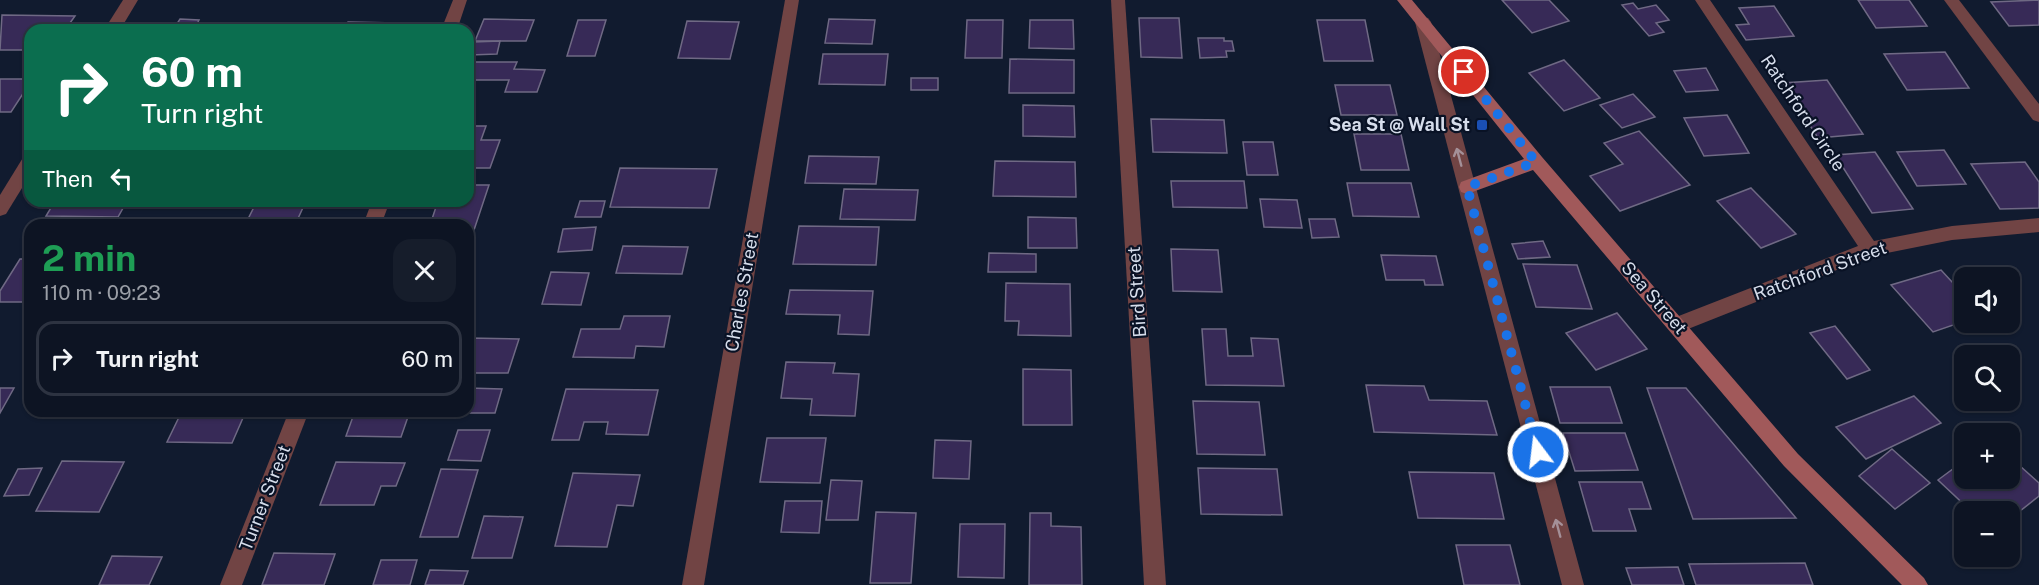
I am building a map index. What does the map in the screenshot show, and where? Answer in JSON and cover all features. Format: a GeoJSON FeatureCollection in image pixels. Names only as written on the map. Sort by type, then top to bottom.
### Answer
{"type":"FeatureCollection","features":[{"type":"Feature","properties":{"kind":"street"},"geometry":{"type":"LineString","coordinates":[[116,24],[131,0]]}},
{"type":"Feature","properties":{"kind":"street"},"geometry":{"type":"LineString","coordinates":[[450,24],[460,0]]}},
{"type":"Feature","properties":{"kind":"street","name":"Charles Street"},"geometry":{"type":"LineString","coordinates":[[693,585],[792,0]]}},
{"type":"Feature","properties":{"kind":"street","name":"Bird Street"},"geometry":{"type":"LineString","coordinates":[[1118,0],[1155,585]]}},
{"type":"Feature","properties":{"kind":"street","name":"Sea Street"},"geometry":{"type":"LineString","coordinates":[[1404,0],[1536,162],[1791,460],[1917,585]]}},
{"type":"Feature","properties":{"kind":"street","name":"Ratchford Circle"},"geometry":{"type":"LineString","coordinates":[[1702,0],[1870,249]]}},
{"type":"Feature","properties":{"kind":"street"},"geometry":{"type":"LineString","coordinates":[[1951,0],[2039,116]]}},
{"type":"Feature","properties":{"kind":"street"},"geometry":{"type":"LineString","coordinates":[[1423,22],[1573,585]]}},
{"type":"Feature","properties":{"kind":"street"},"geometry":{"type":"LineString","coordinates":[[1467,187],[1536,162]]}},
{"type":"Feature","properties":{"kind":"street"},"geometry":{"type":"LineString","coordinates":[[0,209],[24,171]]}},
{"type":"Feature","properties":{"kind":"street","name":"Ratchford Street"},"geometry":{"type":"LineString","coordinates":[[1677,325],[1870,249],[1952,233],[2039,225]]}},
{"type":"Feature","properties":{"kind":"street","name":"Turner Street"},"geometry":{"type":"LineString","coordinates":[[231,585],[297,417]]}},
{"type":"Feature","properties":{"kind":"building"},"geometry":{"type":"Polygon","coordinates":[[[1502,0],[1549,0],[1569,21],[1532,33],[1502,0]]]}},
{"type":"Feature","properties":{"kind":"building"},"geometry":{"type":"Polygon","coordinates":[[[1858,0],[1909,0],[1927,26],[1876,28],[1858,0]]]}},
{"type":"Feature","properties":{"kind":"building"},"geometry":{"type":"Polygon","coordinates":[[[2039,0],[2039,25],[2009,26],[1991,2],[2039,0]]]}},
{"type":"Feature","properties":{"kind":"building"},"geometry":{"type":"Polygon","coordinates":[[[1633,3],[1638,9],[1656,5],[1669,20],[1656,23],[1664,32],[1649,36],[1622,5],[1633,3]]]}},
{"type":"Feature","properties":{"kind":"building"},"geometry":{"type":"Polygon","coordinates":[[[1774,6],[1794,36],[1746,40],[1736,25],[1749,24],[1739,8],[1774,6]]]}},
{"type":"Feature","properties":{"kind":"building"},"geometry":{"type":"Polygon","coordinates":[[[2,15],[75,16],[69,24],[24,24],[24,50],[0,50],[2,15]]]}},
{"type":"Feature","properties":{"kind":"building"},"geometry":{"type":"Polygon","coordinates":[[[1139,18],[1179,18],[1182,58],[1141,57],[1139,18]]]}},
{"type":"Feature","properties":{"kind":"building"},"geometry":{"type":"Polygon","coordinates":[[[180,19],[199,20],[197,24],[177,24],[180,19]]]}},
{"type":"Feature","properties":{"kind":"building"},"geometry":{"type":"Polygon","coordinates":[[[484,19],[534,20],[526,41],[475,41],[484,19]]]}},
{"type":"Feature","properties":{"kind":"building"},"geometry":{"type":"Polygon","coordinates":[[[829,19],[875,20],[872,44],[825,43],[829,19]]]}},
{"type":"Feature","properties":{"kind":"building"},"geometry":{"type":"Polygon","coordinates":[[[578,20],[606,20],[595,56],[567,56],[578,20]]]}},
{"type":"Feature","properties":{"kind":"building"},"geometry":{"type":"Polygon","coordinates":[[[967,20],[1003,20],[1002,58],[965,58],[967,20]]]}},
{"type":"Feature","properties":{"kind":"building"},"geometry":{"type":"Polygon","coordinates":[[[1030,20],[1073,20],[1074,49],[1029,48],[1030,20]]]}},
{"type":"Feature","properties":{"kind":"building"},"geometry":{"type":"Polygon","coordinates":[[[1317,20],[1365,20],[1373,61],[1324,61],[1317,20]]]}},
{"type":"Feature","properties":{"kind":"building"},"geometry":{"type":"Polygon","coordinates":[[[687,21],[739,22],[730,59],[678,58],[687,21]]]}},
{"type":"Feature","properties":{"kind":"building"},"geometry":{"type":"Polygon","coordinates":[[[348,22],[397,23],[396,24],[347,24],[348,22]]]}},
{"type":"Feature","properties":{"kind":"building"},"geometry":{"type":"Polygon","coordinates":[[[1198,38],[1224,38],[1224,41],[1232,41],[1234,51],[1226,51],[1227,57],[1200,58],[1198,38]]]}},
{"type":"Feature","properties":{"kind":"building"},"geometry":{"type":"Polygon","coordinates":[[[500,41],[497,54],[474,55],[474,42],[500,41]]]}},
{"type":"Feature","properties":{"kind":"building"},"geometry":{"type":"Polygon","coordinates":[[[1945,52],[1969,88],[1907,90],[1884,54],[1945,52]]]}},
{"type":"Feature","properties":{"kind":"building"},"geometry":{"type":"Polygon","coordinates":[[[823,54],[888,54],[885,85],[819,84],[823,54]]]}},
{"type":"Feature","properties":{"kind":"building"},"geometry":{"type":"Polygon","coordinates":[[[1010,59],[1074,60],[1074,93],[1009,93],[1010,59]]]}},
{"type":"Feature","properties":{"kind":"building"},"geometry":{"type":"Polygon","coordinates":[[[1564,60],[1600,98],[1564,111],[1529,73],[1564,60]]]}},
{"type":"Feature","properties":{"kind":"building"},"geometry":{"type":"Polygon","coordinates":[[[474,62],[517,62],[514,69],[545,70],[537,92],[505,92],[509,80],[474,80],[474,62]]]}},
{"type":"Feature","properties":{"kind":"building"},"geometry":{"type":"Polygon","coordinates":[[[1706,68],[1718,90],[1686,92],[1674,71],[1706,68]]]}},
{"type":"Feature","properties":{"kind":"building"},"geometry":{"type":"Polygon","coordinates":[[[911,78],[938,78],[938,90],[911,90],[911,78]]]}},
{"type":"Feature","properties":{"kind":"building"},"geometry":{"type":"Polygon","coordinates":[[[0,79],[24,79],[24,92],[11,112],[0,112],[0,79]]]}},
{"type":"Feature","properties":{"kind":"building"},"geometry":{"type":"Polygon","coordinates":[[[1827,80],[1863,134],[1818,138],[1783,83],[1827,80]]]}},
{"type":"Feature","properties":{"kind":"building"},"geometry":{"type":"Polygon","coordinates":[[[1335,85],[1390,85],[1397,115],[1341,115],[1335,85]]]}},
{"type":"Feature","properties":{"kind":"building"},"geometry":{"type":"Polygon","coordinates":[[[1633,94],[1655,117],[1622,128],[1600,105],[1633,94]]]}},
{"type":"Feature","properties":{"kind":"building"},"geometry":{"type":"Polygon","coordinates":[[[1023,105],[1074,106],[1075,137],[1023,136],[1023,105]]]}},
{"type":"Feature","properties":{"kind":"building"},"geometry":{"type":"Polygon","coordinates":[[[1727,115],[1749,153],[1704,156],[1684,118],[1727,115]]]}},
{"type":"Feature","properties":{"kind":"building"},"geometry":{"type":"Polygon","coordinates":[[[1151,119],[1224,120],[1227,153],[1153,152],[1151,119]]]}},
{"type":"Feature","properties":{"kind":"building"},"geometry":{"type":"Polygon","coordinates":[[[474,126],[486,126],[481,140],[500,140],[490,168],[474,168],[474,126]]]}},
{"type":"Feature","properties":{"kind":"building"},"geometry":{"type":"Polygon","coordinates":[[[1639,131],[1690,185],[1620,211],[1590,176],[1623,164],[1604,143],[1639,131]]]}},
{"type":"Feature","properties":{"kind":"building"},"geometry":{"type":"Polygon","coordinates":[[[1354,134],[1401,134],[1409,170],[1361,170],[1354,134]]]}},
{"type":"Feature","properties":{"kind":"building"},"geometry":{"type":"Polygon","coordinates":[[[1243,142],[1273,142],[1278,175],[1247,175],[1243,142]]]}},
{"type":"Feature","properties":{"kind":"building"},"geometry":{"type":"Polygon","coordinates":[[[1944,150],[1966,184],[1917,186],[1897,152],[1944,150]]]}},
{"type":"Feature","properties":{"kind":"building"},"geometry":{"type":"Polygon","coordinates":[[[1875,152],[1913,209],[1872,213],[1835,155],[1875,152]]]}},
{"type":"Feature","properties":{"kind":"building"},"geometry":{"type":"Polygon","coordinates":[[[809,156],[879,157],[876,184],[805,183],[809,156]]]}},
{"type":"Feature","properties":{"kind":"building"},"geometry":{"type":"Polygon","coordinates":[[[995,161],[1075,162],[1076,197],[993,196],[995,161]]]}},
{"type":"Feature","properties":{"kind":"building"},"geometry":{"type":"Polygon","coordinates":[[[2025,162],[2039,182],[2039,208],[2000,209],[1971,164],[2025,162]]]}},
{"type":"Feature","properties":{"kind":"building"},"geometry":{"type":"Polygon","coordinates":[[[620,168],[717,169],[709,208],[610,207],[620,168]]]}},
{"type":"Feature","properties":{"kind":"building"},"geometry":{"type":"Polygon","coordinates":[[[1171,181],[1244,181],[1247,208],[1173,207],[1171,181]]]}},
{"type":"Feature","properties":{"kind":"building"},"geometry":{"type":"Polygon","coordinates":[[[1347,183],[1411,183],[1419,217],[1353,216],[1347,183]]]}},
{"type":"Feature","properties":{"kind":"building"},"geometry":{"type":"Polygon","coordinates":[[[474,185],[489,185],[474,230],[474,219],[432,219],[436,207],[474,207],[474,185]]]}},
{"type":"Feature","properties":{"kind":"building"},"geometry":{"type":"Polygon","coordinates":[[[1751,188],[1796,234],[1761,248],[1717,201],[1751,188]]]}},
{"type":"Feature","properties":{"kind":"building"},"geometry":{"type":"Polygon","coordinates":[[[844,189],[918,190],[915,220],[840,219],[844,189]]]}},
{"type":"Feature","properties":{"kind":"building"},"geometry":{"type":"Polygon","coordinates":[[[1260,199],[1297,200],[1302,228],[1264,227],[1260,199]]]}},
{"type":"Feature","properties":{"kind":"building"},"geometry":{"type":"Polygon","coordinates":[[[580,201],[605,201],[601,217],[575,217],[580,201]]]}},
{"type":"Feature","properties":{"kind":"building"},"geometry":{"type":"Polygon","coordinates":[[[51,207],[124,207],[118,217],[46,216],[51,207]]]}},
{"type":"Feature","properties":{"kind":"building"},"geometry":{"type":"Polygon","coordinates":[[[254,207],[303,207],[298,219],[248,219],[254,207]]]}},
{"type":"Feature","properties":{"kind":"building"},"geometry":{"type":"Polygon","coordinates":[[[1028,217],[1076,218],[1077,248],[1028,248],[1028,217]]]}},
{"type":"Feature","properties":{"kind":"building"},"geometry":{"type":"Polygon","coordinates":[[[1309,219],[1335,219],[1339,237],[1312,238],[1309,219]]]}},
{"type":"Feature","properties":{"kind":"building"},"geometry":{"type":"Polygon","coordinates":[[[799,226],[879,227],[876,265],[793,264],[799,226]]]}},
{"type":"Feature","properties":{"kind":"building"},"geometry":{"type":"Polygon","coordinates":[[[596,227],[592,250],[558,252],[563,229],[596,227]]]}},
{"type":"Feature","properties":{"kind":"building"},"geometry":{"type":"Polygon","coordinates":[[[1543,241],[1550,257],[1518,259],[1512,244],[1543,241]]]}},
{"type":"Feature","properties":{"kind":"building"},"geometry":{"type":"Polygon","coordinates":[[[623,246],[688,247],[682,274],[616,273],[623,246]]]}},
{"type":"Feature","properties":{"kind":"building"},"geometry":{"type":"Polygon","coordinates":[[[1171,249],[1218,250],[1222,292],[1173,291],[1171,249]]]}},
{"type":"Feature","properties":{"kind":"building"},"geometry":{"type":"Polygon","coordinates":[[[989,253],[1036,254],[1036,272],[988,272],[989,253]]]}},
{"type":"Feature","properties":{"kind":"building"},"geometry":{"type":"Polygon","coordinates":[[[1381,255],[1436,256],[1443,285],[1425,285],[1424,280],[1386,280],[1381,255]]]}},
{"type":"Feature","properties":{"kind":"building"},"geometry":{"type":"Polygon","coordinates":[[[20,259],[24,259],[24,302],[0,302],[0,291],[20,259]]]}},
{"type":"Feature","properties":{"kind":"building"},"geometry":{"type":"Polygon","coordinates":[[[1523,264],[1577,265],[1592,309],[1536,307],[1523,264]]]}},
{"type":"Feature","properties":{"kind":"building"},"geometry":{"type":"Polygon","coordinates":[[[1941,270],[1954,284],[1954,325],[1933,332],[1891,285],[1941,270]]]}},
{"type":"Feature","properties":{"kind":"building"},"geometry":{"type":"Polygon","coordinates":[[[551,272],[589,273],[581,305],[542,304],[551,272]]]}},
{"type":"Feature","properties":{"kind":"building"},"geometry":{"type":"Polygon","coordinates":[[[1006,283],[1070,284],[1071,336],[1018,335],[1019,321],[1005,321],[1006,283]]]}},
{"type":"Feature","properties":{"kind":"building"},"geometry":{"type":"Polygon","coordinates":[[[790,290],[873,291],[869,335],[838,334],[840,315],[786,314],[790,290]]]}},
{"type":"Feature","properties":{"kind":"building"},"geometry":{"type":"Polygon","coordinates":[[[1617,313],[1647,349],[1596,370],[1566,333],[1617,313]]]}},
{"type":"Feature","properties":{"kind":"building"},"geometry":{"type":"Polygon","coordinates":[[[624,316],[670,316],[664,347],[636,346],[634,358],[573,357],[581,329],[620,329],[624,316]]]}},
{"type":"Feature","properties":{"kind":"building"},"geometry":{"type":"Polygon","coordinates":[[[1835,326],[1870,370],[1847,379],[1810,333],[1835,326]]]}},
{"type":"Feature","properties":{"kind":"building"},"geometry":{"type":"Polygon","coordinates":[[[1202,329],[1226,329],[1228,356],[1253,356],[1251,338],[1278,339],[1284,386],[1206,385],[1202,329]]]}},
{"type":"Feature","properties":{"kind":"building"},"geometry":{"type":"Polygon","coordinates":[[[474,338],[519,339],[508,373],[474,373],[474,338]]]}},
{"type":"Feature","properties":{"kind":"building"},"geometry":{"type":"Polygon","coordinates":[[[786,362],[835,363],[833,373],[859,374],[855,416],[810,415],[812,399],[781,398],[786,362]]]}},
{"type":"Feature","properties":{"kind":"building"},"geometry":{"type":"Polygon","coordinates":[[[1023,369],[1071,370],[1072,425],[1023,425],[1023,369]]]}},
{"type":"Feature","properties":{"kind":"building"},"geometry":{"type":"Polygon","coordinates":[[[1366,385],[1424,386],[1429,400],[1487,401],[1497,435],[1374,432],[1366,385]]]}},
{"type":"Feature","properties":{"kind":"building"},"geometry":{"type":"Polygon","coordinates":[[[1550,387],[1610,387],[1622,423],[1560,423],[1550,387]]]}},
{"type":"Feature","properties":{"kind":"building"},"geometry":{"type":"Polygon","coordinates":[[[0,388],[14,388],[0,413],[0,388]]]}},
{"type":"Feature","properties":{"kind":"building"},"geometry":{"type":"Polygon","coordinates":[[[474,388],[502,389],[495,413],[474,413],[474,388]]]}},
{"type":"Feature","properties":{"kind":"building"},"geometry":{"type":"Polygon","coordinates":[[[1647,388],[1686,388],[1796,518],[1693,519],[1647,388]]]}},
{"type":"Feature","properties":{"kind":"building"},"geometry":{"type":"Polygon","coordinates":[[[566,389],[658,390],[648,435],[606,434],[608,422],[584,422],[579,440],[552,440],[566,389]]]}},
{"type":"Feature","properties":{"kind":"building"},"geometry":{"type":"Polygon","coordinates":[[[1914,396],[1941,423],[1866,459],[1836,427],[1914,396]]]}},
{"type":"Feature","properties":{"kind":"building"},"geometry":{"type":"Polygon","coordinates":[[[1193,401],[1259,402],[1265,455],[1197,454],[1193,401]]]}},
{"type":"Feature","properties":{"kind":"building"},"geometry":{"type":"Polygon","coordinates":[[[179,417],[243,417],[232,443],[167,442],[179,417]]]}},
{"type":"Feature","properties":{"kind":"building"},"geometry":{"type":"Polygon","coordinates":[[[353,417],[408,417],[401,437],[346,436],[353,417]]]}},
{"type":"Feature","properties":{"kind":"building"},"geometry":{"type":"Polygon","coordinates":[[[458,430],[490,430],[481,461],[448,460],[458,430]]]}},
{"type":"Feature","properties":{"kind":"building"},"geometry":{"type":"Polygon","coordinates":[[[1563,433],[1625,433],[1638,470],[1575,471],[1563,433]]]}},
{"type":"Feature","properties":{"kind":"building"},"geometry":{"type":"Polygon","coordinates":[[[767,438],[826,438],[820,483],[760,482],[767,438]]]}},
{"type":"Feature","properties":{"kind":"building"},"geometry":{"type":"Polygon","coordinates":[[[935,440],[971,441],[969,479],[933,478],[935,440]]]}},
{"type":"Feature","properties":{"kind":"building"},"geometry":{"type":"Polygon","coordinates":[[[1892,449],[1930,483],[1895,509],[1859,476],[1892,449]]]}},
{"type":"Feature","properties":{"kind":"building"},"geometry":{"type":"Polygon","coordinates":[[[62,461],[124,462],[99,512],[36,511],[62,461]]]}},
{"type":"Feature","properties":{"kind":"building"},"geometry":{"type":"Polygon","coordinates":[[[336,462],[405,463],[396,486],[381,486],[374,505],[320,505],[336,462]]]}},
{"type":"Feature","properties":{"kind":"building"},"geometry":{"type":"Polygon","coordinates":[[[2020,466],[2039,483],[2039,496],[2020,511],[2020,501],[1960,501],[1938,480],[1954,468],[1954,489],[2020,489],[2020,466]]]}},
{"type":"Feature","properties":{"kind":"building"},"geometry":{"type":"Polygon","coordinates":[[[42,468],[29,495],[4,496],[18,469],[42,468]]]}},
{"type":"Feature","properties":{"kind":"building"},"geometry":{"type":"Polygon","coordinates":[[[1198,468],[1277,469],[1282,515],[1201,514],[1198,468]]]}},
{"type":"Feature","properties":{"kind":"building"},"geometry":{"type":"Polygon","coordinates":[[[441,469],[478,470],[458,537],[420,537],[441,469]]]}},
{"type":"Feature","properties":{"kind":"building"},"geometry":{"type":"Polygon","coordinates":[[[1409,472],[1494,473],[1504,519],[1418,518],[1409,472]]]}},
{"type":"Feature","properties":{"kind":"building"},"geometry":{"type":"Polygon","coordinates":[[[573,473],[640,475],[633,506],[617,505],[607,547],[555,546],[573,473]]]}},
{"type":"Feature","properties":{"kind":"building"},"geometry":{"type":"Polygon","coordinates":[[[831,480],[862,481],[858,520],[826,520],[831,480]]]}},
{"type":"Feature","properties":{"kind":"building"},"geometry":{"type":"Polygon","coordinates":[[[1579,482],[1642,482],[1651,509],[1629,509],[1636,531],[1593,531],[1579,482]]]}},
{"type":"Feature","properties":{"kind":"building"},"geometry":{"type":"Polygon","coordinates":[[[785,501],[822,501],[819,533],[781,532],[785,501]]]}},
{"type":"Feature","properties":{"kind":"building"},"geometry":{"type":"Polygon","coordinates":[[[876,512],[916,513],[911,583],[870,583],[876,512]]]}},
{"type":"Feature","properties":{"kind":"building"},"geometry":{"type":"Polygon","coordinates":[[[1030,513],[1051,513],[1051,526],[1081,527],[1082,585],[1029,585],[1030,513]]]}},
{"type":"Feature","properties":{"kind":"building"},"geometry":{"type":"Polygon","coordinates":[[[484,516],[523,517],[512,558],[472,558],[484,516]]]}},
{"type":"Feature","properties":{"kind":"building"},"geometry":{"type":"Polygon","coordinates":[[[960,524],[1005,524],[1004,578],[958,577],[960,524]]]}},
{"type":"Feature","properties":{"kind":"building"},"geometry":{"type":"Polygon","coordinates":[[[1456,545],[1510,545],[1520,585],[1464,585],[1456,545]]]}},
{"type":"Feature","properties":{"kind":"building"},"geometry":{"type":"Polygon","coordinates":[[[274,553],[335,554],[324,585],[262,585],[274,553]]]}},
{"type":"Feature","properties":{"kind":"building"},"geometry":{"type":"Polygon","coordinates":[[[112,556],[162,557],[149,585],[99,585],[112,556]]]}},
{"type":"Feature","properties":{"kind":"building"},"geometry":{"type":"Polygon","coordinates":[[[381,560],[417,560],[410,585],[373,585],[381,560]]]}},
{"type":"Feature","properties":{"kind":"building"},"geometry":{"type":"Polygon","coordinates":[[[1805,563],[1813,585],[1696,585],[1689,564],[1805,563]]]}},
{"type":"Feature","properties":{"kind":"building"},"geometry":{"type":"Polygon","coordinates":[[[1678,567],[1684,585],[1632,585],[1626,568],[1678,567]]]}},
{"type":"Feature","properties":{"kind":"building"},"geometry":{"type":"Polygon","coordinates":[[[430,570],[468,571],[463,585],[425,585],[430,570]]]}},
{"type":"Feature","properties":{"kind":"place","name":"Sea St @ Wall St"},"geometry":{"type":"Point","coordinates":[1482,125]}},
{"type":"Feature","properties":{"kind":"route"},"geometry":{"type":"LineString","coordinates":[[1464,72],[1536,162],[1467,187],[1538,452]]}}]}
